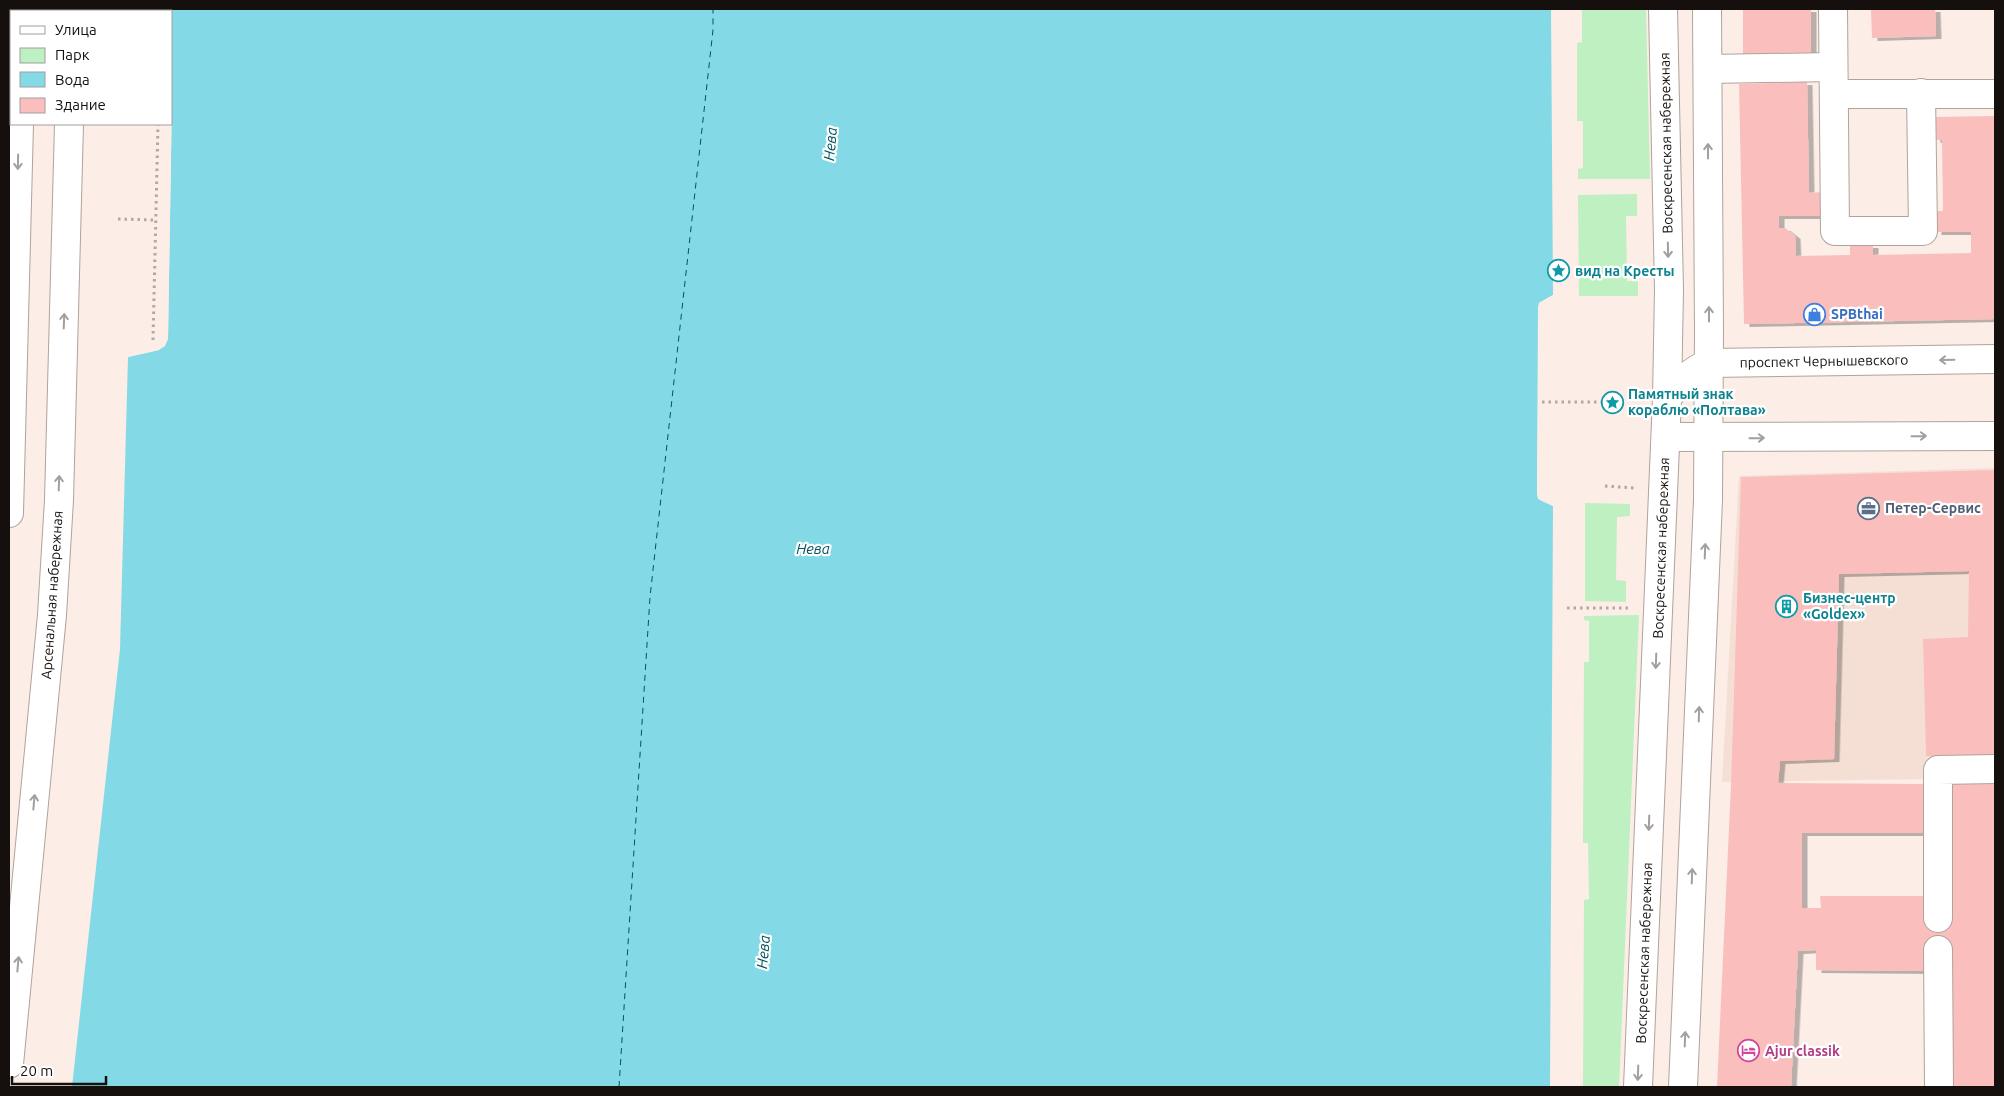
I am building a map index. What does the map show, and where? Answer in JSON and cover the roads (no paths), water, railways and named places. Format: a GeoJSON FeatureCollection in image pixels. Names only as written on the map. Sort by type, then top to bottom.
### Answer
{"type":"FeatureCollection","features":[{"type":"Feature","properties":{"kind":"main road","name":"Воскресенская набережная"},"geometry":{"type":"LineString","coordinates":[[1638,1087],[1667,398],[1669,290],[1663,9]]}},
{"type":"Feature","properties":{"kind":"main road"},"geometry":{"type":"LineString","coordinates":[[1683,1087],[1707,510],[1707,9]]}},
{"type":"Feature","properties":{"kind":"main road"},"geometry":{"type":"LineString","coordinates":[[1833,9],[1835,231],[1923,231],[1921,93]]}},
{"type":"Feature","properties":{"kind":"main road"},"geometry":{"type":"LineString","coordinates":[[1708,69],[1834,81],[1921,93],[1995,94]]}},
{"type":"Feature","properties":{"kind":"main road"},"geometry":{"type":"LineString","coordinates":[[9,503],[13,200],[19,125]]}},
{"type":"Feature","properties":{"kind":"main road","name":"Арсенальная набережная"},"geometry":{"type":"LineString","coordinates":[[9,1064],[52,616],[59,500],[69,125]]}},
{"type":"Feature","properties":{"kind":"main road","name":"проспект Чернышевского"},"geometry":{"type":"LineString","coordinates":[[1708,363],[1995,359]]}},
{"type":"Feature","properties":{"kind":"main road"},"geometry":{"type":"LineString","coordinates":[[1667,398],[1680,381],[1694,370],[1708,363]]}},
{"type":"Feature","properties":{"kind":"main road"},"geometry":{"type":"LineString","coordinates":[[1666,437],[1995,436]]}},
{"type":"Feature","properties":{"kind":"main road"},"geometry":{"type":"LineString","coordinates":[[1938,918],[1938,770],[1995,769]]}},
{"type":"Feature","properties":{"kind":"main road"},"geometry":{"type":"LineString","coordinates":[[1938,950],[1939,1087]]}},
{"type":"Feature","properties":{"kind":"water","name":"Нева"},"geometry":{"type":"Polygon","coordinates":[[[1551,9],[1553,295],[1539,303],[1537,494],[1542,501],[1553,506],[1550,1087],[72,1087],[120,649],[128,357],[159,350],[168,339],[172,10],[141,10],[1551,9]]]}},
{"type":"Feature","properties":{"kind":"place","name":"вид на Кресты"},"geometry":{"type":"Point","coordinates":[1559,271]}},
{"type":"Feature","properties":{"kind":"place","name":"SPBthai"},"geometry":{"type":"Point","coordinates":[1815,314]}},
{"type":"Feature","properties":{"kind":"place","name":"Памятный знак кораблю «Полтава»"},"geometry":{"type":"Point","coordinates":[1612,402]}},
{"type":"Feature","properties":{"kind":"place","name":"Петер-Сервис"},"geometry":{"type":"Point","coordinates":[1869,508]}},
{"type":"Feature","properties":{"kind":"place","name":"Бизнес-центр «Goldex»"},"geometry":{"type":"Point","coordinates":[1787,606]}},
{"type":"Feature","properties":{"kind":"place","name":"Ajur classik"},"geometry":{"type":"Point","coordinates":[1749,1051]}}]}
